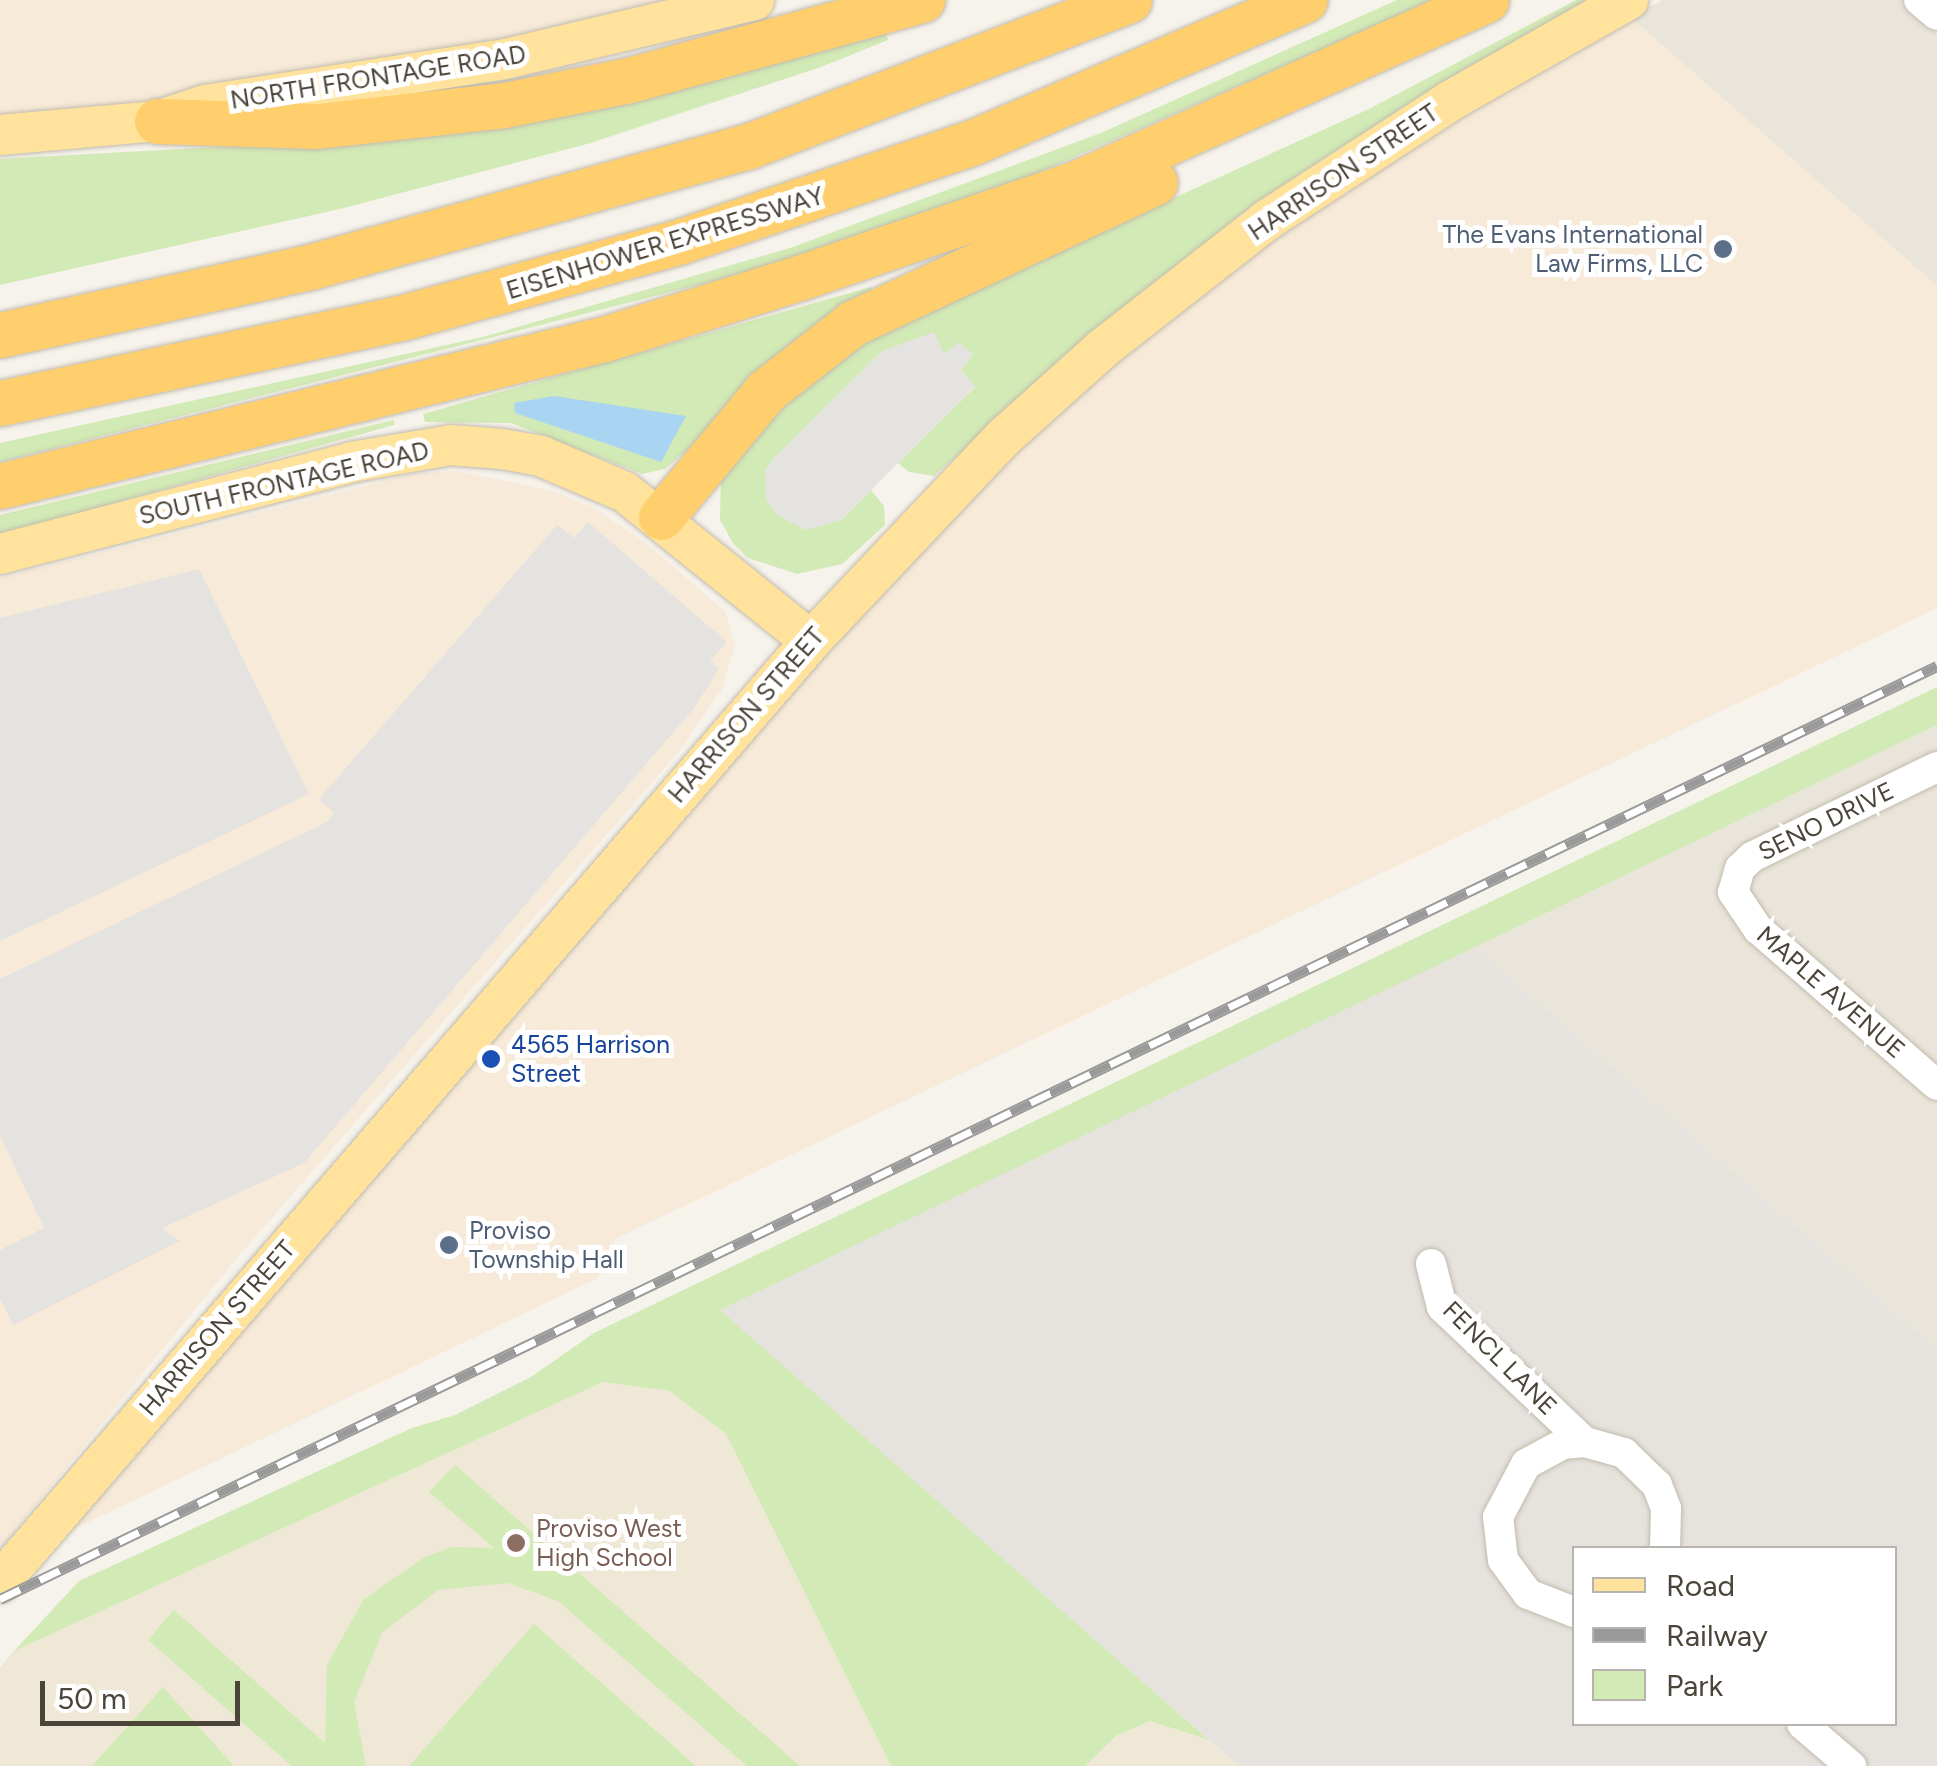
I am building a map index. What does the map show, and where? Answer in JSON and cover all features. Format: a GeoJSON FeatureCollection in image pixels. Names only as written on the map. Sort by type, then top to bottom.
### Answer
{"type":"FeatureCollection","features":[{"type":"Feature","properties":{"kind":"highway"},"geometry":{"type":"LineString","coordinates":[[156,121],[317,126],[504,104],[646,75],[922,0]]}},
{"type":"Feature","properties":{"kind":"highway"},"geometry":{"type":"LineString","coordinates":[[0,335],[313,266],[731,151],[903,92],[1129,0]]}},
{"type":"Feature","properties":{"kind":"highway","name":"EISENHOWER EXPRESSWAY"},"geometry":{"type":"LineString","coordinates":[[0,402],[404,317],[664,246],[971,143],[1305,0]]}},
{"type":"Feature","properties":{"kind":"highway"},"geometry":{"type":"LineString","coordinates":[[0,486],[604,339],[802,277],[1078,182],[1486,0]]}},
{"type":"Feature","properties":{"kind":"highway"},"geometry":{"type":"LineString","coordinates":[[661,516],[766,391],[853,323],[1475,33],[1506,0]]}},
{"type":"Feature","properties":{"kind":"main road","name":"NORTH FRONTAGE ROAD"},"geometry":{"type":"LineString","coordinates":[[0,134],[156,121],[205,104],[505,59],[754,0]]}},
{"type":"Feature","properties":{"kind":"main road","name":"HARRISON STREET"},"geometry":{"type":"LineString","coordinates":[[0,1582],[811,641],[1004,438],[1188,280],[1450,101],[1628,0]]}},
{"type":"Feature","properties":{"kind":"main road","name":"SOUTH FRONTAGE ROAD"},"geometry":{"type":"LineString","coordinates":[[0,554],[352,462],[452,445],[541,456],[625,492],[661,516],[811,641]]}},
{"type":"Feature","properties":{"kind":"street"},"geometry":{"type":"LineString","coordinates":[[1920,0],[1937,15]]}},
{"type":"Feature","properties":{"kind":"street","name":"SENO DRIVE"},"geometry":{"type":"LineString","coordinates":[[1733,892],[1740,868],[1752,857],[1937,767]]}},
{"type":"Feature","properties":{"kind":"street","name":"MAPLE AVENUE"},"geometry":{"type":"LineString","coordinates":[[1733,892],[1758,929],[1937,1085]]}},
{"type":"Feature","properties":{"kind":"street","name":"FENCL LANE"},"geometry":{"type":"LineString","coordinates":[[1431,1264],[1442,1307],[1586,1442]]}},
{"type":"Feature","properties":{"kind":"street","name":"FENCL LANE"},"geometry":{"type":"LineString","coordinates":[[1572,1612],[1546,1605],[1514,1579],[1503,1560],[1498,1517],[1526,1464],[1563,1444],[1586,1442],[1624,1453],[1644,1468],[1666,1508],[1665,1546]]}},
{"type":"Feature","properties":{"kind":"street"},"geometry":{"type":"LineString","coordinates":[[1804,1726],[1851,1766]]}},
{"type":"Feature","properties":{"kind":"shaded area"},"geometry":{"type":"Polygon","coordinates":[[[0,0],[717,0],[350,77],[0,117],[0,0]]]}},
{"type":"Feature","properties":{"kind":"shaded area"},"geometry":{"type":"Polygon","coordinates":[[[1663,0],[1937,0],[1937,286],[1630,17],[1663,0]]]}},
{"type":"Feature","properties":{"kind":"shaded area"},"geometry":{"type":"Polygon","coordinates":[[[1630,17],[1937,286],[1937,608],[615,1239],[598,1278],[49,1541],[882,580],[1015,446],[1312,202],[1630,17]]]}},
{"type":"Feature","properties":{"kind":"shaded area"},"geometry":{"type":"Polygon","coordinates":[[[934,332],[944,354],[958,342],[973,354],[961,370],[975,386],[841,520],[805,530],[776,514],[766,500],[765,470],[775,457],[882,351],[934,332]]]}},
{"type":"Feature","properties":{"kind":"shaded area"},"geometry":{"type":"Polygon","coordinates":[[[458,471],[553,491],[596,509],[646,543],[726,612],[735,645],[722,689],[678,753],[241,1253],[0,1549],[0,578],[413,474],[458,471]]]}},
{"type":"Feature","properties":{"kind":"shaded area"},"geometry":{"type":"Polygon","coordinates":[[[588,522],[727,642],[710,661],[719,669],[694,708],[304,1163],[162,1228],[180,1241],[13,1325],[0,1298],[0,1250],[44,1228],[0,1136],[0,979],[327,822],[334,813],[319,799],[557,525],[574,538],[588,522]]]}},
{"type":"Feature","properties":{"kind":"shaded area"},"geometry":{"type":"Polygon","coordinates":[[[199,569],[309,794],[0,941],[0,618],[199,569]]]}},
{"type":"Feature","properties":{"kind":"shaded area"},"geometry":{"type":"Polygon","coordinates":[[[1937,725],[1937,1349],[1473,946],[1937,725]]]}},
{"type":"Feature","properties":{"kind":"shaded area"},"geometry":{"type":"Polygon","coordinates":[[[1473,946],[1937,1349],[1937,1766],[1239,1766],[719,1310],[1473,946]]]}},
{"type":"Feature","properties":{"kind":"shaded area","name":"Proviso West High School"},"geometry":{"type":"Polygon","coordinates":[[[603,1382],[670,1391],[726,1434],[891,1766],[0,1766],[0,1667],[14,1651],[603,1382]]]}},
{"type":"Feature","properties":{"kind":"shaded area"},"geometry":{"type":"Polygon","coordinates":[[[1150,1721],[1209,1740],[1239,1766],[1085,1766],[1116,1736],[1150,1721]]]}},
{"type":"Feature","properties":{"kind":"green space"},"geometry":{"type":"Polygon","coordinates":[[[1397,0],[1436,0],[1033,175],[757,270],[0,462],[0,443],[483,337],[790,248],[1101,133],[1397,0]]]}},
{"type":"Feature","properties":{"kind":"green space"},"geometry":{"type":"Polygon","coordinates":[[[1576,0],[1594,0],[1333,152],[1194,251],[934,476],[909,472],[898,463],[975,387],[961,371],[841,520],[871,490],[884,506],[885,525],[842,564],[797,574],[748,558],[733,543],[720,520],[721,472],[756,426],[851,345],[1369,109],[1576,0]]]}},
{"type":"Feature","properties":{"kind":"green space"},"geometry":{"type":"Polygon","coordinates":[[[884,27],[888,40],[821,67],[587,144],[344,208],[0,285],[0,159],[321,141],[884,27]]]}},
{"type":"Feature","properties":{"kind":"green space"},"geometry":{"type":"Polygon","coordinates":[[[871,287],[874,292],[665,469],[642,474],[511,423],[425,422],[423,414],[871,287]]]}},
{"type":"Feature","properties":{"kind":"green space"},"geometry":{"type":"Polygon","coordinates":[[[394,420],[394,425],[0,535],[0,515],[394,420]]]}},
{"type":"Feature","properties":{"kind":"green space"},"geometry":{"type":"Polygon","coordinates":[[[1937,687],[1937,725],[720,1310],[1209,1740],[1150,1721],[1116,1736],[1085,1766],[891,1766],[726,1434],[670,1391],[603,1382],[14,1651],[79,1581],[412,1428],[455,1415],[531,1377],[594,1333],[1937,687]]]}},
{"type":"Feature","properties":{"kind":"green space"},"geometry":{"type":"Polygon","coordinates":[[[455,1465],[800,1766],[747,1766],[558,1601],[508,1583],[438,1590],[382,1633],[354,1702],[366,1766],[292,1766],[148,1640],[174,1610],[325,1743],[327,1665],[364,1599],[425,1557],[452,1547],[494,1548],[429,1492],[455,1465]]]}},
{"type":"Feature","properties":{"kind":"green space"},"geometry":{"type":"Polygon","coordinates":[[[534,1624],[696,1766],[409,1766],[534,1624]]]}},
{"type":"Feature","properties":{"kind":"green space"},"geometry":{"type":"Polygon","coordinates":[[[163,1687],[234,1766],[92,1766],[163,1687]]]}},
{"type":"Feature","properties":{"kind":"water"},"geometry":{"type":"Polygon","coordinates":[[[554,396],[686,416],[661,462],[515,413],[514,403],[554,396]]]}},
{"type":"Feature","properties":{"kind":"railway"},"geometry":{"type":"LineString","coordinates":[[0,1599],[1937,666]]}},
{"type":"Feature","properties":{"kind":"place","name":"The Evans International Law Firms, LLC"},"geometry":{"type":"Point","coordinates":[1723,249]}},
{"type":"Feature","properties":{"kind":"place","name":"4565 Harrison Street"},"geometry":{"type":"Point","coordinates":[491,1059]}},
{"type":"Feature","properties":{"kind":"place","name":"Proviso Township Hall"},"geometry":{"type":"Point","coordinates":[449,1245]}},
{"type":"Feature","properties":{"kind":"place","name":"Proviso West High School"},"geometry":{"type":"Point","coordinates":[516,1543]}}]}
